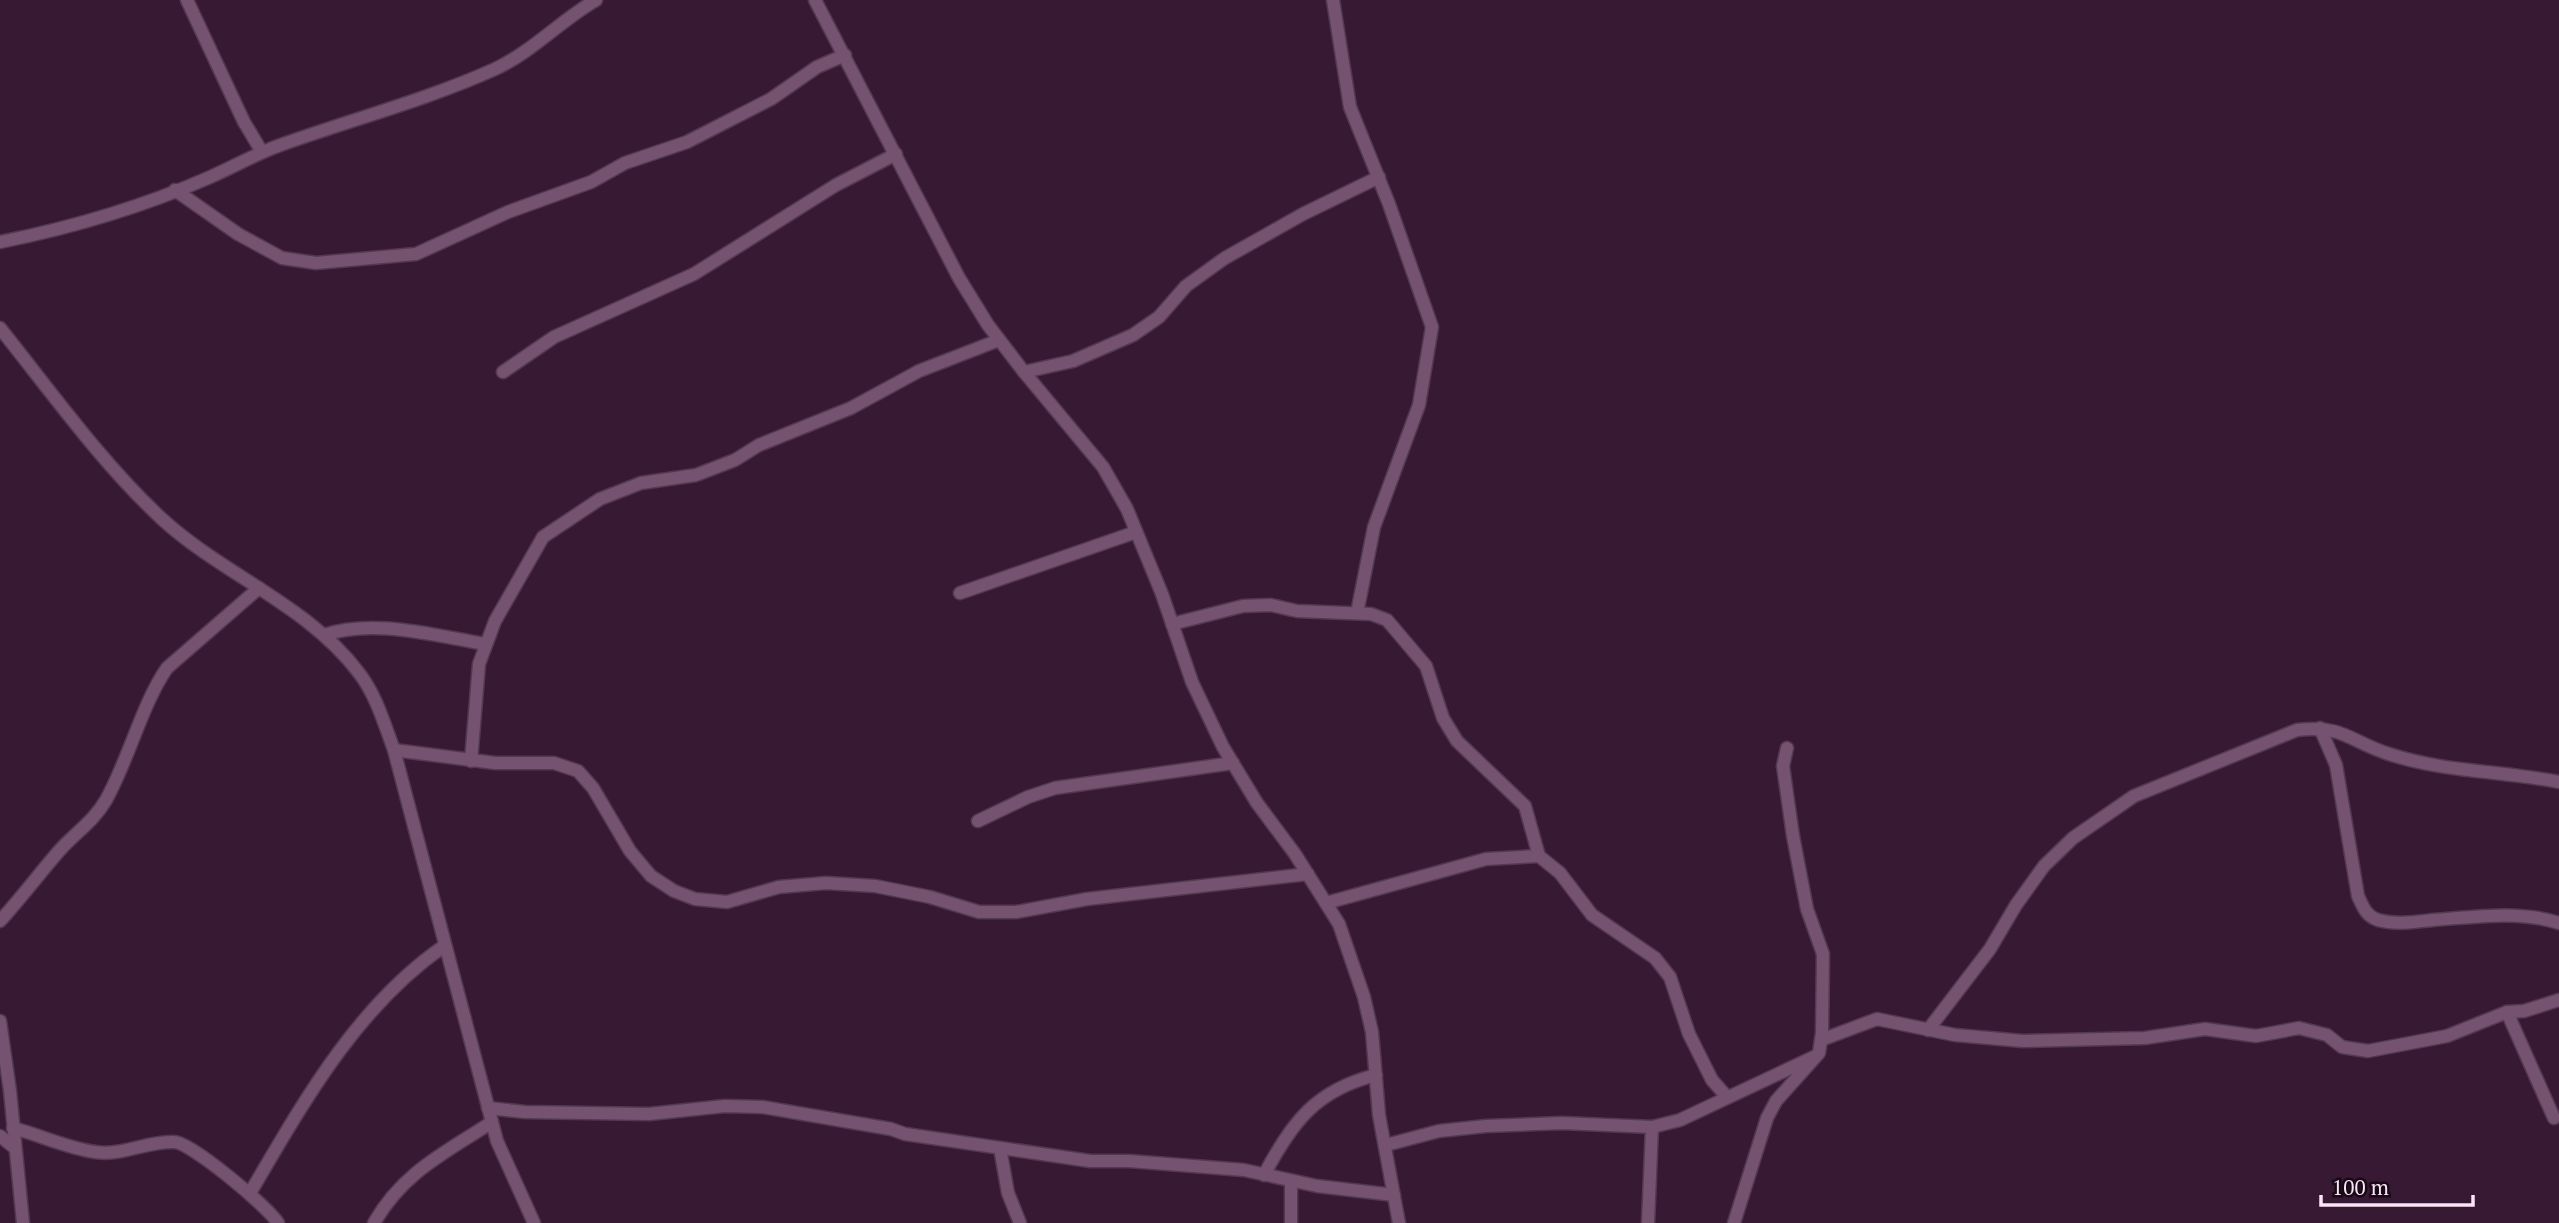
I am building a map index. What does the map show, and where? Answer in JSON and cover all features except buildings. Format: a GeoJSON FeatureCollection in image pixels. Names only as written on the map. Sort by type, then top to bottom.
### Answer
{"type":"FeatureCollection","features":[{"type":"Feature","properties":{"kind":"street"},"geometry":{"type":"LineString","coordinates":[[187,0],[244,122],[262,152]]}},
{"type":"Feature","properties":{"kind":"street"},"geometry":{"type":"LineString","coordinates":[[0,242],[123,209],[175,190],[262,152],[358,117],[411,103],[498,68],[564,19],[596,0]]}},
{"type":"Feature","properties":{"kind":"street"},"geometry":{"type":"LineString","coordinates":[[815,0],[959,278],[999,340],[1103,467],[1136,532],[1192,682],[1233,763],[1257,803],[1308,874],[1348,947],[1364,997],[1399,1223]]}},
{"type":"Feature","properties":{"kind":"street"},"geometry":{"type":"LineString","coordinates":[[1333,0],[1350,107],[1379,177],[1432,327],[1419,405],[1374,527],[1357,613]]}},
{"type":"Feature","properties":{"kind":"street"},"geometry":{"type":"LineString","coordinates":[[175,190],[238,234],[282,258],[316,263],[416,254],[508,212],[591,182],[625,163],[687,142],[771,99],[817,67],[845,55]]}},
{"type":"Feature","properties":{"kind":"street"},"geometry":{"type":"LineString","coordinates":[[503,372],[554,337],[694,274],[836,185],[896,154]]}},
{"type":"Feature","properties":{"kind":"street"},"geometry":{"type":"LineString","coordinates":[[1024,372],[1073,361],[1133,335],[1158,317],[1186,286],[1225,258],[1303,214],[1379,177]]}},
{"type":"Feature","properties":{"kind":"street"},"geometry":{"type":"LineString","coordinates":[[0,328],[112,468],[164,520],[324,635],[360,674],[377,705],[394,750],[497,1141],[534,1223]]}},
{"type":"Feature","properties":{"kind":"street"},"geometry":{"type":"LineString","coordinates":[[471,761],[478,673],[486,644],[495,621],[543,537],[600,499],[641,483],[696,475],[735,460],[759,445],[850,408],[919,371],[999,340]]}},
{"type":"Feature","properties":{"kind":"street"},"geometry":{"type":"LineString","coordinates":[[960,593],[1136,532]]}},
{"type":"Feature","properties":{"kind":"street"},"geometry":{"type":"LineString","coordinates":[[0,921],[61,849],[91,821],[106,800],[145,716],[156,684],[167,668],[259,588]]}},
{"type":"Feature","properties":{"kind":"street"},"geometry":{"type":"LineString","coordinates":[[1172,624],[1243,606],[1271,605],[1297,611],[1357,613],[1387,620],[1419,656],[1433,682],[1443,718],[1457,741],[1525,806],[1539,856],[1560,873],[1592,915],[1655,958],[1670,977],[1689,1034],[1712,1080],[1727,1097]]}},
{"type":"Feature","properties":{"kind":"street"},"geometry":{"type":"LineString","coordinates":[[324,635],[352,628],[375,627],[486,644]]}},
{"type":"Feature","properties":{"kind":"street"},"geometry":{"type":"LineString","coordinates":[[1928,1030],[1990,949],[2016,905],[2045,866],[2073,838],[2143,792],[2297,730],[2320,728],[2349,734],[2388,754],[2559,782]]}},
{"type":"Feature","properties":{"kind":"street"},"geometry":{"type":"LineString","coordinates":[[2320,728],[2336,765],[2358,896],[2365,913],[2377,920],[2406,923],[2481,916],[2521,916],[2559,923]]}},
{"type":"Feature","properties":{"kind":"street"},"geometry":{"type":"LineString","coordinates":[[1734,1223],[1767,1118],[1776,1101],[1816,1056],[1821,1040],[1823,954],[1808,909],[1793,836],[1783,766],[1787,748]]}},
{"type":"Feature","properties":{"kind":"street"},"geometry":{"type":"LineString","coordinates":[[394,750],[471,761],[554,763],[579,771],[593,788],[630,851],[651,876],[674,891],[695,899],[727,902],[779,887],[826,883],[875,886],[930,897],[979,912],[1016,912],[1087,899],[1308,874]]}},
{"type":"Feature","properties":{"kind":"street"},"geometry":{"type":"LineString","coordinates":[[978,821],[1028,797],[1055,788],[1233,763]]}},
{"type":"Feature","properties":{"kind":"street"},"geometry":{"type":"LineString","coordinates":[[1326,903],[1486,859],[1539,856]]}},
{"type":"Feature","properties":{"kind":"street"},"geometry":{"type":"LineString","coordinates":[[250,1193],[331,1062],[361,1023],[390,989],[444,946]]}},
{"type":"Feature","properties":{"kind":"street"},"geometry":{"type":"LineString","coordinates":[[1821,1040],[1877,1019],[1928,1030],[2023,1041],[2146,1038],[2205,1029],[2256,1036],[2299,1028],[2327,1035],[2342,1047],[2368,1051],[2447,1036],[2507,1012],[2524,1011],[2559,1000]]}},
{"type":"Feature","properties":{"kind":"street"},"geometry":{"type":"LineString","coordinates":[[2507,1012],[2554,1118]]}},
{"type":"Feature","properties":{"kind":"street"},"geometry":{"type":"LineString","coordinates":[[0,1021],[23,1223]]}},
{"type":"Feature","properties":{"kind":"street"},"geometry":{"type":"LineString","coordinates":[[1386,1145],[1439,1131],[1486,1126],[1562,1123],[1652,1127],[1680,1120],[1816,1056]]}},
{"type":"Feature","properties":{"kind":"street"},"geometry":{"type":"LineString","coordinates":[[1264,1175],[1286,1136],[1316,1102],[1346,1082],[1376,1075]]}},
{"type":"Feature","properties":{"kind":"street"},"geometry":{"type":"LineString","coordinates":[[488,1108],[524,1112],[649,1114],[725,1107],[762,1107],[891,1129],[905,1134],[1090,1161],[1129,1161],[1244,1170],[1291,1181],[1394,1195]]}},
{"type":"Feature","properties":{"kind":"street"},"geometry":{"type":"LineString","coordinates":[[374,1223],[388,1198],[415,1171],[492,1122]]}},
{"type":"Feature","properties":{"kind":"street"},"geometry":{"type":"LineString","coordinates":[[1648,1223],[1652,1127]]}},
{"type":"Feature","properties":{"kind":"street"},"geometry":{"type":"LineString","coordinates":[[13,1128],[95,1152],[119,1153],[181,1143],[250,1193],[270,1210],[278,1223]]}},
{"type":"Feature","properties":{"kind":"street"},"geometry":{"type":"LineString","coordinates":[[0,1136],[15,1147]]}},
{"type":"Feature","properties":{"kind":"street"},"geometry":{"type":"LineString","coordinates":[[1000,1148],[1008,1194],[1020,1223]]}},
{"type":"Feature","properties":{"kind":"street"},"geometry":{"type":"LineString","coordinates":[[1291,1181],[1291,1223]]}}]}
